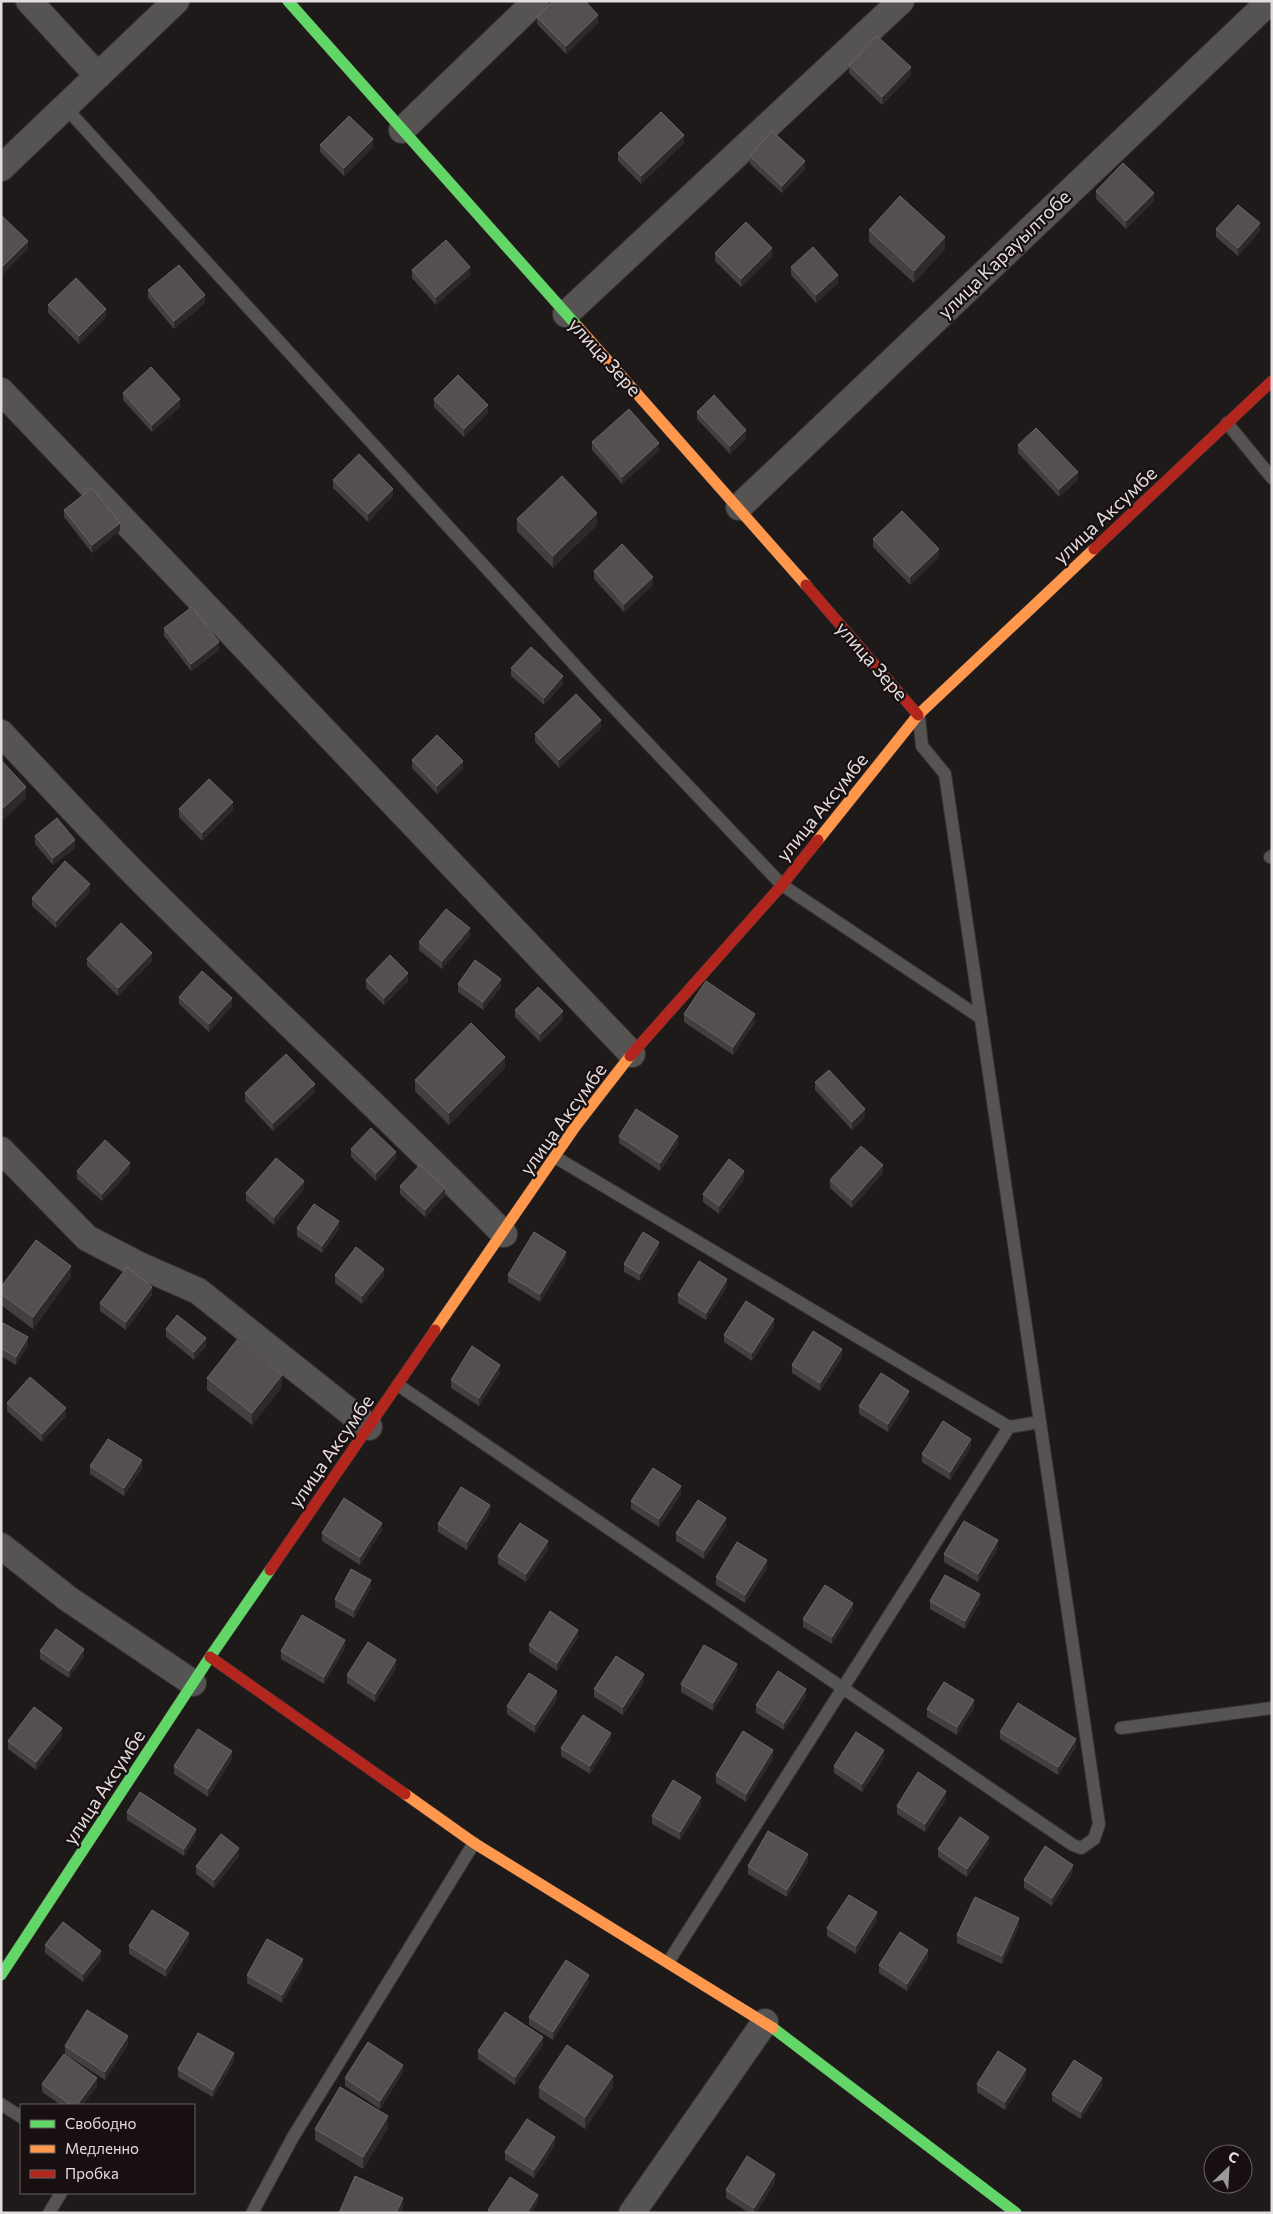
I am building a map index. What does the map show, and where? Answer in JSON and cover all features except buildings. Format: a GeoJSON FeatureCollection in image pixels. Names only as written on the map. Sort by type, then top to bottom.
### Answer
{"type":"FeatureCollection","features":[{"type":"Feature","properties":{"kind":"main road","name":"улица Зере"},"geometry":{"type":"LineString","coordinates":[[288,1],[739,507],[918,715]]}},
{"type":"Feature","properties":{"kind":"main road","name":"улица Аксумбе"},"geometry":{"type":"LineString","coordinates":[[1,1974],[210,1657],[504,1234],[556,1156],[632,1054],[782,885],[918,715],[1272,381]]}},
{"type":"Feature","properties":{"kind":"main road"},"geometry":{"type":"LineString","coordinates":[[210,1657],[474,1843],[669,1961],[765,2022],[1016,2213]]}},
{"type":"Feature","properties":{"kind":"street"},"geometry":{"type":"LineString","coordinates":[[29,1],[98,76]]}},
{"type":"Feature","properties":{"kind":"street"},"geometry":{"type":"LineString","coordinates":[[1,168],[176,1]]}},
{"type":"Feature","properties":{"kind":"street"},"geometry":{"type":"LineString","coordinates":[[402,130],[536,1]]}},
{"type":"Feature","properties":{"kind":"street"},"geometry":{"type":"LineString","coordinates":[[566,314],[901,1]]}},
{"type":"Feature","properties":{"kind":"street","name":"улица Карауылтобе"},"geometry":{"type":"LineString","coordinates":[[739,507],[1270,1]]}},
{"type":"Feature","properties":{"kind":"street"},"geometry":{"type":"LineString","coordinates":[[1,391],[632,1054]]}},
{"type":"Feature","properties":{"kind":"street"},"geometry":{"type":"LineString","coordinates":[[1,733],[156,896],[325,1060],[418,1145],[504,1234]]}},
{"type":"Feature","properties":{"kind":"street"},"geometry":{"type":"LineString","coordinates":[[1,1150],[88,1238],[198,1291],[369,1427]]}},
{"type":"Feature","properties":{"kind":"street"},"geometry":{"type":"LineString","coordinates":[[1,1546],[67,1598],[193,1683]]}},
{"type":"Feature","properties":{"kind":"street"},"geometry":{"type":"LineString","coordinates":[[632,2213],[765,2022]]}},
{"type":"Feature","properties":{"kind":"lane"},"geometry":{"type":"LineString","coordinates":[[65,107],[603,696],[782,885],[981,1018]]}},
{"type":"Feature","properties":{"kind":"lane"},"geometry":{"type":"LineString","coordinates":[[1227,423],[1272,478]]}},
{"type":"Feature","properties":{"kind":"lane"},"geometry":{"type":"LineString","coordinates":[[398,1385],[1072,1845],[1081,1848],[1094,1839],[1099,1824],[946,774],[922,746],[918,715]]}},
{"type":"Feature","properties":{"kind":"lane"},"geometry":{"type":"LineString","coordinates":[[556,1156],[1009,1427],[1040,1422]]}},
{"type":"Feature","properties":{"kind":"lane"},"geometry":{"type":"LineString","coordinates":[[669,1961],[1009,1427]]}},
{"type":"Feature","properties":{"kind":"lane"},"geometry":{"type":"LineString","coordinates":[[1120,1728],[1272,1708]]}},
{"type":"Feature","properties":{"kind":"lane"},"geometry":{"type":"LineString","coordinates":[[252,2213],[293,2137],[474,1843]]}},
{"type":"Feature","properties":{"kind":"lane"},"geometry":{"type":"LineString","coordinates":[[1,2104],[20,2116]]}},
{"type":"Feature","properties":{"kind":"lane"},"geometry":{"type":"LineString","coordinates":[[49,2213],[60,2194]]}},
{"type":"Feature","properties":{"kind":"traffic: fast"},"geometry":{"type":"LineString","coordinates":[[288,1],[578,327]]}},
{"type":"Feature","properties":{"kind":"traffic: fast"},"geometry":{"type":"LineString","coordinates":[[1,1975],[210,1657],[270,1570]]}},
{"type":"Feature","properties":{"kind":"traffic: fast"},"geometry":{"type":"LineString","coordinates":[[773,2028],[1016,2213]]}},
{"type":"Feature","properties":{"kind":"traffic: slow"},"geometry":{"type":"LineString","coordinates":[[578,327],[806,585]]}},
{"type":"Feature","properties":{"kind":"traffic: slow"},"geometry":{"type":"LineString","coordinates":[[818,840],[918,715],[1094,549]]}},
{"type":"Feature","properties":{"kind":"traffic: slow"},"geometry":{"type":"LineString","coordinates":[[435,1330],[575,1127],[630,1056]]}},
{"type":"Feature","properties":{"kind":"traffic: slow"},"geometry":{"type":"LineString","coordinates":[[405,1794],[474,1843],[773,2028]]}},
{"type":"Feature","properties":{"kind":"traffic: jam"},"geometry":{"type":"LineString","coordinates":[[1094,549],[1272,381]]}},
{"type":"Feature","properties":{"kind":"traffic: jam"},"geometry":{"type":"LineString","coordinates":[[806,585],[918,715]]}},
{"type":"Feature","properties":{"kind":"traffic: jam"},"geometry":{"type":"LineString","coordinates":[[630,1056],[782,885],[818,840]]}},
{"type":"Feature","properties":{"kind":"traffic: jam"},"geometry":{"type":"LineString","coordinates":[[270,1570],[435,1330]]}},
{"type":"Feature","properties":{"kind":"traffic: jam"},"geometry":{"type":"LineString","coordinates":[[210,1657],[405,1794]]}}]}
